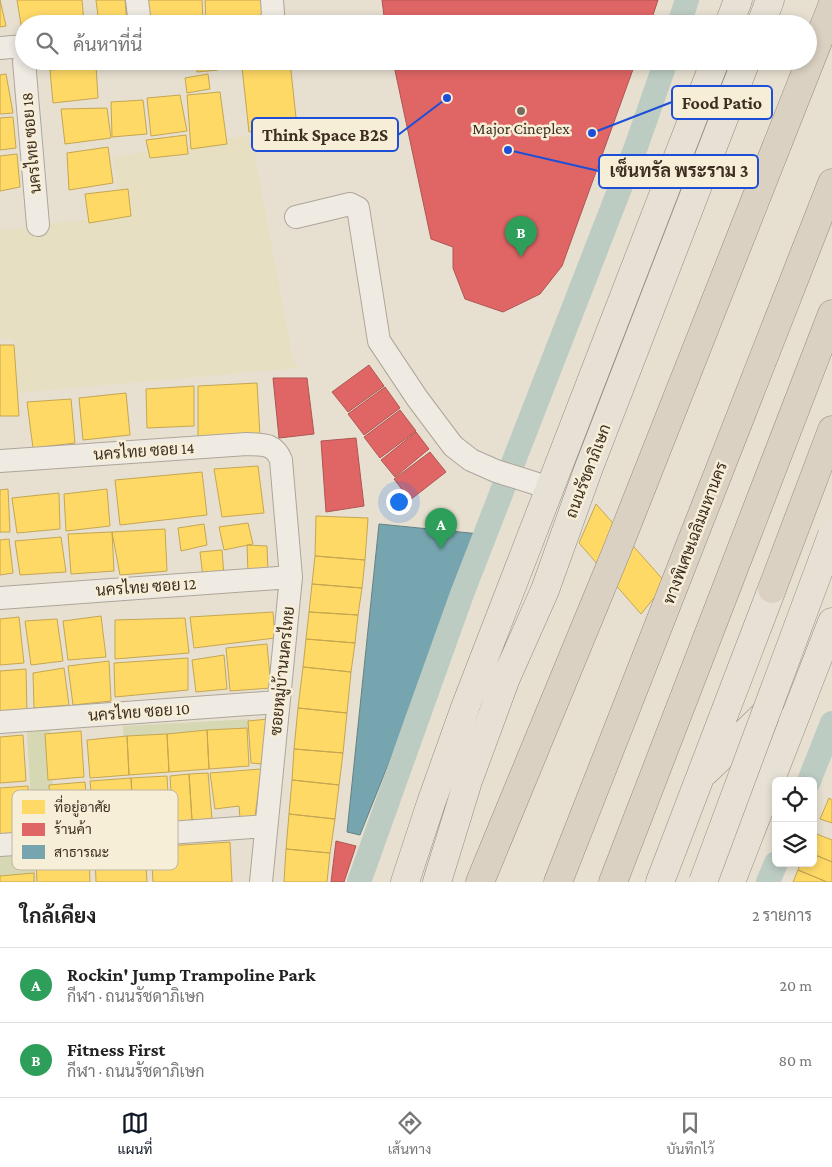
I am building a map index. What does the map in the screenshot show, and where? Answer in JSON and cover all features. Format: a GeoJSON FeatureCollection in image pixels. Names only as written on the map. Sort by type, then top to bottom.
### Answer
{"type":"FeatureCollection","features":[{"type":"Feature","properties":{"kind":"highway"},"geometry":{"type":"LineString","coordinates":[[817,44],[832,6]]}},
{"type":"Feature","properties":{"kind":"highway"},"geometry":{"type":"LineString","coordinates":[[480,882],[620,541],[807,70]]}},
{"type":"Feature","properties":{"kind":"highway","name":"ทางพิเศษเฉลิมมหานคร"},"geometry":{"type":"LineString","coordinates":[[558,882],[832,183]]}},
{"type":"Feature","properties":{"kind":"highway"},"geometry":{"type":"LineString","coordinates":[[613,882],[832,314]]}},
{"type":"Feature","properties":{"kind":"highway"},"geometry":{"type":"LineString","coordinates":[[772,589],[832,430]]}},
{"type":"Feature","properties":{"kind":"main road"},"geometry":{"type":"LineString","coordinates":[[732,15],[738,0]]}},
{"type":"Feature","properties":{"kind":"main road"},"geometry":{"type":"LineString","coordinates":[[764,15],[770,0]]}},
{"type":"Feature","properties":{"kind":"main road","name":"ถนนรัชดาภิเษก"},"geometry":{"type":"LineString","coordinates":[[405,882],[466,705],[712,70]]}},
{"type":"Feature","properties":{"kind":"main road","name":"ถนนรัชดาภิเษก"},"geometry":{"type":"LineString","coordinates":[[437,882],[468,781],[506,678],[545,590],[592,460],[743,70]]}},
{"type":"Feature","properties":{"kind":"main road"},"geometry":{"type":"LineString","coordinates":[[703,882],[832,535]]}},
{"type":"Feature","properties":{"kind":"main road"},"geometry":{"type":"LineString","coordinates":[[660,882],[772,589]]}},
{"type":"Feature","properties":{"kind":"main road"},"geometry":{"type":"LineString","coordinates":[[731,882],[824,667],[832,622]]}},
{"type":"Feature","properties":{"kind":"main road"},"geometry":{"type":"LineString","coordinates":[[700,777],[824,667]]}},
{"type":"Feature","properties":{"kind":"street"},"geometry":{"type":"LineString","coordinates":[[138,0],[139,15]]}},
{"type":"Feature","properties":{"kind":"street"},"geometry":{"type":"LineString","coordinates":[[272,0],[273,15]]}},
{"type":"Feature","properties":{"kind":"street"},"geometry":{"type":"LineString","coordinates":[[0,48],[15,51]]}},
{"type":"Feature","properties":{"kind":"street","name":"นครไทย ซอย 18"},"geometry":{"type":"LineString","coordinates":[[25,70],[38,225]]}},
{"type":"Feature","properties":{"kind":"street"},"geometry":{"type":"LineString","coordinates":[[296,217],[350,204],[358,208],[379,341],[418,398],[453,446],[471,460],[496,471],[550,488]]}},
{"type":"Feature","properties":{"kind":"street","name":"นครไทย ซอย 14"},"geometry":{"type":"LineString","coordinates":[[0,461],[247,444],[266,445],[277,452],[281,460]]}},
{"type":"Feature","properties":{"kind":"street","name":"ซอยหมู่บ้านนครไทย"},"geometry":{"type":"LineString","coordinates":[[261,882],[291,577],[281,460]]}},
{"type":"Feature","properties":{"kind":"street","name":"นครไทย ซอย 12"},"geometry":{"type":"LineString","coordinates":[[0,598],[291,577]]}},
{"type":"Feature","properties":{"kind":"street","name":"นครไทย ซอย 10"},"geometry":{"type":"LineString","coordinates":[[0,722],[278,702]]}},
{"type":"Feature","properties":{"kind":"street"},"geometry":{"type":"LineString","coordinates":[[178,832],[266,826]]}},
{"type":"Feature","properties":{"kind":"shaded area"},"geometry":{"type":"Polygon","coordinates":[[[251,135],[293,360],[299,368],[18,393],[14,340],[0,338],[0,230],[121,215],[113,157],[251,135]]]}},
{"type":"Feature","properties":{"kind":"green space"},"geometry":{"type":"Polygon","coordinates":[[[251,719],[252,731],[124,743],[123,726],[251,719]]]}},
{"type":"Feature","properties":{"kind":"green space"},"geometry":{"type":"Polygon","coordinates":[[[50,730],[53,790],[30,790],[27,732],[50,730]]]}},
{"type":"Feature","properties":{"kind":"green space"},"geometry":{"type":"Polygon","coordinates":[[[12,854],[12,870],[35,870],[36,882],[0,882],[0,855],[12,854]]]}},
{"type":"Feature","properties":{"kind":"building: ที่อยู่อาศัย"},"geometry":{"type":"Polygon","coordinates":[[[0,0],[6,26],[0,27],[0,0]]]}},
{"type":"Feature","properties":{"kind":"building: ที่อยู่อาศัย"},"geometry":{"type":"Polygon","coordinates":[[[17,0],[82,0],[83,15],[19,15],[17,0]]]}},
{"type":"Feature","properties":{"kind":"building: ที่อยู่อาศัย"},"geometry":{"type":"Polygon","coordinates":[[[96,0],[125,0],[126,15],[98,15],[96,0]]]}},
{"type":"Feature","properties":{"kind":"building: ที่อยู่อาศัย"},"geometry":{"type":"Polygon","coordinates":[[[141,0],[202,0],[203,15],[142,15],[141,0]]]}},
{"type":"Feature","properties":{"kind":"building: ที่อยู่อาศัย"},"geometry":{"type":"Polygon","coordinates":[[[205,0],[266,0],[267,15],[206,15],[205,0]]]}},
{"type":"Feature","properties":{"kind":"building: ที่อยู่อาศัย"},"geometry":{"type":"Polygon","coordinates":[[[50,70],[96,70],[98,98],[53,103],[50,70]]]}},
{"type":"Feature","properties":{"kind":"building: ที่อยู่อาศัย"},"geometry":{"type":"Polygon","coordinates":[[[197,70],[218,70],[197,72],[197,70]]]}},
{"type":"Feature","properties":{"kind":"building: ที่อยู่อาศัย"},"geometry":{"type":"Polygon","coordinates":[[[242,70],[291,70],[297,127],[249,132],[242,70]]]}},
{"type":"Feature","properties":{"kind":"building: ที่อยู่อาศัย"},"geometry":{"type":"Polygon","coordinates":[[[6,74],[13,113],[0,114],[0,75],[6,74]]]}},
{"type":"Feature","properties":{"kind":"building: ที่อยู่อาศัย"},"geometry":{"type":"Polygon","coordinates":[[[208,74],[210,89],[187,93],[185,78],[208,74]]]}},
{"type":"Feature","properties":{"kind":"building: ที่อยู่อาศัย"},"geometry":{"type":"Polygon","coordinates":[[[220,92],[227,144],[191,149],[187,95],[220,92]]]}},
{"type":"Feature","properties":{"kind":"building: ที่อยู่อาศัย"},"geometry":{"type":"Polygon","coordinates":[[[180,95],[187,131],[151,136],[147,98],[180,95]]]}},
{"type":"Feature","properties":{"kind":"building: ที่อยู่อาศัย"},"geometry":{"type":"Polygon","coordinates":[[[143,100],[147,134],[112,137],[111,102],[143,100]]]}},
{"type":"Feature","properties":{"kind":"building: ที่อยู่อาศัย"},"geometry":{"type":"Polygon","coordinates":[[[107,108],[111,138],[65,144],[61,109],[107,108]]]}},
{"type":"Feature","properties":{"kind":"building: ที่อยู่อาศัย"},"geometry":{"type":"Polygon","coordinates":[[[13,117],[16,148],[0,150],[0,118],[13,117]]]}},
{"type":"Feature","properties":{"kind":"building: ที่อยู่อาศัย"},"geometry":{"type":"Polygon","coordinates":[[[186,135],[188,154],[150,158],[146,140],[186,135]]]}},
{"type":"Feature","properties":{"kind":"building: ที่อยู่อาศัย"},"geometry":{"type":"Polygon","coordinates":[[[108,147],[113,183],[69,190],[67,153],[108,147]]]}},
{"type":"Feature","properties":{"kind":"building: ที่อยู่อาศัย"},"geometry":{"type":"Polygon","coordinates":[[[17,154],[20,187],[0,191],[0,156],[17,154]]]}},
{"type":"Feature","properties":{"kind":"building: ที่อยู่อาศัย"},"geometry":{"type":"Polygon","coordinates":[[[128,189],[131,216],[89,223],[85,194],[128,189]]]}},
{"type":"Feature","properties":{"kind":"building: ที่อยู่อาศัย"},"geometry":{"type":"Polygon","coordinates":[[[0,345],[14,345],[19,416],[0,416],[0,345]]]}},
{"type":"Feature","properties":{"kind":"building: ที่อยู่อาศัย"},"geometry":{"type":"Polygon","coordinates":[[[257,383],[260,436],[198,439],[198,386],[257,383]]]}},
{"type":"Feature","properties":{"kind":"building: ที่อยู่อาศัย"},"geometry":{"type":"Polygon","coordinates":[[[194,386],[194,426],[147,428],[146,389],[194,386]]]}},
{"type":"Feature","properties":{"kind":"building: ที่อยู่อาศัย"},"geometry":{"type":"Polygon","coordinates":[[[126,393],[130,435],[83,440],[79,398],[126,393]]]}},
{"type":"Feature","properties":{"kind":"building: ที่อยู่อาศัย"},"geometry":{"type":"Polygon","coordinates":[[[71,399],[75,443],[33,448],[27,402],[71,399]]]}},
{"type":"Feature","properties":{"kind":"building: ที่อยู่อาศัย"},"geometry":{"type":"Polygon","coordinates":[[[258,466],[264,513],[222,517],[214,469],[258,466]]]}},
{"type":"Feature","properties":{"kind":"building: ที่อยู่อาศัย"},"geometry":{"type":"Polygon","coordinates":[[[202,472],[207,515],[120,525],[115,480],[202,472]]]}},
{"type":"Feature","properties":{"kind":"building: ที่อยู่อาศัย"},"geometry":{"type":"Polygon","coordinates":[[[8,489],[10,532],[0,532],[0,490],[8,489]]]}},
{"type":"Feature","properties":{"kind":"building: ที่อยู่อาศัย"},"geometry":{"type":"Polygon","coordinates":[[[107,489],[110,526],[66,531],[64,494],[107,489]]]}},
{"type":"Feature","properties":{"kind":"building: ที่อยู่อาศัย"},"geometry":{"type":"Polygon","coordinates":[[[59,493],[60,529],[17,533],[12,498],[59,493]]]}},
{"type":"Feature","properties":{"kind":"building: ที่อยู่อาศัย"},"geometry":{"type":"Polygon","coordinates":[[[596,504],[666,583],[641,614],[579,543],[596,504]]]}},
{"type":"Feature","properties":{"kind":"building: ที่อยู่อาศัย"},"geometry":{"type":"Polygon","coordinates":[[[316,516],[368,518],[365,560],[315,556],[316,516]]]}},
{"type":"Feature","properties":{"kind":"building: ที่อยู่อาศัย"},"geometry":{"type":"Polygon","coordinates":[[[248,523],[253,544],[224,550],[219,527],[248,523]]]}},
{"type":"Feature","properties":{"kind":"building: ที่อยู่อาศัย"},"geometry":{"type":"Polygon","coordinates":[[[204,524],[207,545],[181,551],[178,528],[204,524]]]}},
{"type":"Feature","properties":{"kind":"building: ที่อยู่อาศัย"},"geometry":{"type":"Polygon","coordinates":[[[165,529],[167,571],[120,575],[112,532],[165,529]]]}},
{"type":"Feature","properties":{"kind":"building: ที่อยู่อาศัย"},"geometry":{"type":"Polygon","coordinates":[[[112,532],[114,571],[71,574],[68,534],[112,532]]]}},
{"type":"Feature","properties":{"kind":"building: ที่อยู่อาศัย"},"geometry":{"type":"Polygon","coordinates":[[[61,537],[66,572],[20,575],[15,541],[61,537]]]}},
{"type":"Feature","properties":{"kind":"building: ที่อยู่อาศัย"},"geometry":{"type":"Polygon","coordinates":[[[9,539],[13,573],[0,575],[0,540],[9,539]]]}},
{"type":"Feature","properties":{"kind":"building: ที่อยู่อาศัย"},"geometry":{"type":"Polygon","coordinates":[[[247,545],[267,546],[268,572],[248,574],[247,545]]]}},
{"type":"Feature","properties":{"kind":"building: ที่อยู่อาศัย"},"geometry":{"type":"Polygon","coordinates":[[[222,550],[224,576],[203,577],[200,552],[222,550]]]}},
{"type":"Feature","properties":{"kind":"building: ที่อยู่อาศัย"},"geometry":{"type":"Polygon","coordinates":[[[315,556],[365,560],[362,588],[312,584],[315,556]]]}},
{"type":"Feature","properties":{"kind":"building: ที่อยู่อาศัย"},"geometry":{"type":"Polygon","coordinates":[[[312,584],[362,588],[358,615],[309,612],[312,584]]]}},
{"type":"Feature","properties":{"kind":"building: ที่อยู่อาศัย"},"geometry":{"type":"Polygon","coordinates":[[[273,612],[275,638],[194,648],[190,617],[273,612]]]}},
{"type":"Feature","properties":{"kind":"building: ที่อยู่อาศัย"},"geometry":{"type":"Polygon","coordinates":[[[309,612],[358,615],[355,643],[306,639],[309,612]]]}},
{"type":"Feature","properties":{"kind":"building: ที่อยู่อาศัย"},"geometry":{"type":"Polygon","coordinates":[[[101,616],[106,657],[68,660],[63,621],[101,616]]]}},
{"type":"Feature","properties":{"kind":"building: ที่อยู่อาศัย"},"geometry":{"type":"Polygon","coordinates":[[[19,617],[24,663],[0,665],[0,619],[19,617]]]}},
{"type":"Feature","properties":{"kind":"building: ที่อยู่อาศัย"},"geometry":{"type":"Polygon","coordinates":[[[185,618],[189,653],[115,659],[115,620],[185,618]]]}},
{"type":"Feature","properties":{"kind":"building: ที่อยู่อาศัย"},"geometry":{"type":"Polygon","coordinates":[[[57,619],[63,661],[31,665],[25,621],[57,619]]]}},
{"type":"Feature","properties":{"kind":"building: ที่อยู่อาศัย"},"geometry":{"type":"Polygon","coordinates":[[[306,639],[355,643],[351,672],[303,667],[306,639]]]}},
{"type":"Feature","properties":{"kind":"building: ที่อยู่อาศัย"},"geometry":{"type":"Polygon","coordinates":[[[267,644],[271,688],[230,691],[226,648],[267,644]]]}},
{"type":"Feature","properties":{"kind":"building: ที่อยู่อาศัย"},"geometry":{"type":"Polygon","coordinates":[[[224,655],[227,689],[196,692],[192,660],[224,655]]]}},
{"type":"Feature","properties":{"kind":"building: ที่อยู่อาศัย"},"geometry":{"type":"Polygon","coordinates":[[[188,658],[188,690],[115,697],[114,663],[188,658]]]}},
{"type":"Feature","properties":{"kind":"building: ที่อยู่อาศัย"},"geometry":{"type":"Polygon","coordinates":[[[109,661],[111,701],[73,705],[68,666],[109,661]]]}},
{"type":"Feature","properties":{"kind":"building: ที่อยู่อาศัย"},"geometry":{"type":"Polygon","coordinates":[[[303,667],[351,672],[347,713],[298,708],[303,667]]]}},
{"type":"Feature","properties":{"kind":"building: ที่อยู่อาศัย"},"geometry":{"type":"Polygon","coordinates":[[[64,668],[69,705],[34,708],[33,673],[64,668]]]}},
{"type":"Feature","properties":{"kind":"building: ที่อยู่อาศัย"},"geometry":{"type":"Polygon","coordinates":[[[26,669],[27,714],[0,716],[0,671],[26,669]]]}},
{"type":"Feature","properties":{"kind":"building: ที่อยู่อาศัย"},"geometry":{"type":"Polygon","coordinates":[[[298,708],[347,713],[343,753],[294,749],[298,708]]]}},
{"type":"Feature","properties":{"kind":"building: ที่อยู่อาศัย"},"geometry":{"type":"Polygon","coordinates":[[[268,719],[261,764],[251,763],[248,721],[268,719]]]}},
{"type":"Feature","properties":{"kind":"building: ที่อยู่อาศัย"},"geometry":{"type":"Polygon","coordinates":[[[247,728],[249,766],[209,769],[207,730],[247,728]]]}},
{"type":"Feature","properties":{"kind":"building: ที่อยู่อาศัย"},"geometry":{"type":"Polygon","coordinates":[[[207,730],[209,769],[169,772],[167,734],[207,730]]]}},
{"type":"Feature","properties":{"kind":"building: ที่อยู่อาศัย"},"geometry":{"type":"Polygon","coordinates":[[[81,731],[84,777],[48,780],[45,734],[81,731]]]}},
{"type":"Feature","properties":{"kind":"building: ที่อยู่อาศัย"},"geometry":{"type":"Polygon","coordinates":[[[167,734],[169,772],[129,775],[127,736],[167,734]]]}},
{"type":"Feature","properties":{"kind":"building: ที่อยู่อาศัย"},"geometry":{"type":"Polygon","coordinates":[[[23,735],[26,781],[0,783],[0,737],[23,735]]]}},
{"type":"Feature","properties":{"kind":"building: ที่อยู่อาศัย"},"geometry":{"type":"Polygon","coordinates":[[[127,736],[129,775],[90,778],[87,740],[127,736]]]}},
{"type":"Feature","properties":{"kind":"building: ที่อยู่อาศัย"},"geometry":{"type":"Polygon","coordinates":[[[294,749],[343,753],[339,785],[292,780],[294,749]]]}},
{"type":"Feature","properties":{"kind":"building: ที่อยู่อาศัย"},"geometry":{"type":"Polygon","coordinates":[[[261,769],[255,817],[240,818],[239,806],[215,809],[210,773],[261,769]]]}},
{"type":"Feature","properties":{"kind":"building: ที่อยู่อาศัย"},"geometry":{"type":"Polygon","coordinates":[[[208,773],[212,819],[192,820],[189,774],[208,773]]]}},
{"type":"Feature","properties":{"kind":"building: ที่อยู่อาศัย"},"geometry":{"type":"Polygon","coordinates":[[[189,774],[192,820],[178,821],[178,790],[171,790],[170,776],[189,774]]]}},
{"type":"Feature","properties":{"kind":"building: ที่อยู่อาศัย"},"geometry":{"type":"Polygon","coordinates":[[[167,776],[168,790],[132,790],[131,778],[167,776]]]}},
{"type":"Feature","properties":{"kind":"building: ที่อยู่อาศัย"},"geometry":{"type":"Polygon","coordinates":[[[131,778],[132,790],[91,790],[90,781],[131,778]]]}},
{"type":"Feature","properties":{"kind":"building: ที่อยู่อาศัย"},"geometry":{"type":"Polygon","coordinates":[[[292,780],[339,785],[335,819],[289,814],[292,780]]]}},
{"type":"Feature","properties":{"kind":"building: ที่อยู่อาศัย"},"geometry":{"type":"Polygon","coordinates":[[[85,782],[86,790],[49,790],[49,785],[85,782]]]}},
{"type":"Feature","properties":{"kind":"building: ที่อยู่อาศัย"},"geometry":{"type":"Polygon","coordinates":[[[28,786],[28,790],[12,790],[12,833],[0,834],[0,788],[28,786]]]}},
{"type":"Feature","properties":{"kind":"building: ที่อยู่อาศัย"},"geometry":{"type":"Polygon","coordinates":[[[829,798],[832,800],[832,823],[820,819],[829,798]]]}},
{"type":"Feature","properties":{"kind":"building: ที่อยู่อาศัย"},"geometry":{"type":"Polygon","coordinates":[[[289,814],[335,819],[330,853],[286,849],[289,814]]]}},
{"type":"Feature","properties":{"kind":"building: ที่อยู่อาศัย"},"geometry":{"type":"Polygon","coordinates":[[[817,834],[832,840],[832,862],[817,856],[817,834]]]}},
{"type":"Feature","properties":{"kind":"building: ที่อยู่อาศัย"},"geometry":{"type":"Polygon","coordinates":[[[230,842],[232,882],[153,882],[152,870],[178,870],[178,845],[230,842]]]}},
{"type":"Feature","properties":{"kind":"building: ที่อยู่อาศัย"},"geometry":{"type":"Polygon","coordinates":[[[286,849],[330,853],[327,882],[284,882],[286,849]]]}},
{"type":"Feature","properties":{"kind":"building: ที่อยู่อาศัย"},"geometry":{"type":"Polygon","coordinates":[[[817,856],[832,862],[832,882],[827,882],[798,870],[799,867],[817,867],[817,856]]]}},
{"type":"Feature","properties":{"kind":"building: ที่อยู่อาศัย"},"geometry":{"type":"Polygon","coordinates":[[[36,870],[90,870],[90,882],[37,882],[36,870]]]}},
{"type":"Feature","properties":{"kind":"building: ที่อยู่อาศัย"},"geometry":{"type":"Polygon","coordinates":[[[96,870],[146,870],[147,882],[96,882],[96,870]]]}},
{"type":"Feature","properties":{"kind":"building: ที่อยู่อาศัย"},"geometry":{"type":"Polygon","coordinates":[[[798,870],[827,882],[793,882],[798,870]]]}},
{"type":"Feature","properties":{"kind":"building: ที่อยู่อาศัย"},"geometry":{"type":"Polygon","coordinates":[[[34,873],[34,882],[0,882],[0,876],[34,873]]]}},
{"type":"Feature","properties":{"kind":"building: ร้านค้า"},"geometry":{"type":"Polygon","coordinates":[[[382,0],[658,0],[653,15],[384,15],[382,0]]]}},
{"type":"Feature","properties":{"kind":"building: ร้านค้า"},"geometry":{"type":"Polygon","coordinates":[[[395,70],[633,70],[562,266],[540,294],[503,312],[465,299],[453,268],[453,247],[431,239],[395,70]]]}},
{"type":"Feature","properties":{"kind":"building: ร้านค้า"},"geometry":{"type":"Polygon","coordinates":[[[369,365],[384,386],[348,412],[332,392],[369,365]]]}},
{"type":"Feature","properties":{"kind":"building: ร้านค้า"},"geometry":{"type":"Polygon","coordinates":[[[273,378],[307,378],[314,434],[279,438],[273,378]]]}},
{"type":"Feature","properties":{"kind":"building: ร้านค้า"},"geometry":{"type":"Polygon","coordinates":[[[385,387],[400,408],[364,435],[348,414],[385,387]]]}},
{"type":"Feature","properties":{"kind":"building: ร้านค้า"},"geometry":{"type":"Polygon","coordinates":[[[400,410],[416,431],[380,458],[364,437],[400,410]]]}},
{"type":"Feature","properties":{"kind":"building: ร้านค้า"},"geometry":{"type":"Polygon","coordinates":[[[416,432],[429,449],[395,477],[381,460],[416,432]]]}},
{"type":"Feature","properties":{"kind":"building: ร้านค้า"},"geometry":{"type":"Polygon","coordinates":[[[356,438],[364,506],[326,512],[321,441],[356,438]]]}},
{"type":"Feature","properties":{"kind":"building: ร้านค้า"},"geometry":{"type":"Polygon","coordinates":[[[430,452],[446,472],[410,500],[394,479],[430,452]]]}},
{"type":"Feature","properties":{"kind":"building: ร้านค้า"},"geometry":{"type":"Polygon","coordinates":[[[336,841],[356,846],[344,882],[331,882],[336,841]]]}},
{"type":"Feature","properties":{"kind":"building: สาธารณะ"},"geometry":{"type":"Polygon","coordinates":[[[379,524],[480,534],[360,835],[347,832],[379,524]]]}},
{"type":"Feature","properties":{"kind":"waterway"},"geometry":{"type":"LineString","coordinates":[[682,15],[687,0]]}},
{"type":"Feature","properties":{"kind":"waterway"},"geometry":{"type":"LineString","coordinates":[[359,882],[462,594],[636,147],[663,70]]}},
{"type":"Feature","properties":{"kind":"waterway"},"geometry":{"type":"LineString","coordinates":[[811,777],[832,723]]}},
{"type":"Feature","properties":{"kind":"waterway"},"geometry":{"type":"LineString","coordinates":[[768,882],[774,867]]}},
{"type":"Feature","properties":{"kind":"place","name":"Think Space B2S"},"geometry":{"type":"Point","coordinates":[447,98]}},
{"type":"Feature","properties":{"kind":"place","name":"Major Cineplex"},"geometry":{"type":"Point","coordinates":[521,111]}},
{"type":"Feature","properties":{"kind":"place","name":"Food Patio"},"geometry":{"type":"Point","coordinates":[592,133]}},
{"type":"Feature","properties":{"kind":"place","name":"เซ็นทรัล พระราม 3"},"geometry":{"type":"Point","coordinates":[508,150]}},
{"type":"Feature","properties":{"kind":"place","name":"Fitness First"},"geometry":{"type":"Point","coordinates":[521,257]}},
{"type":"Feature","properties":{"kind":"place","name":"Rockin' Jump Trampoline Park"},"geometry":{"type":"Point","coordinates":[441,549]}}]}
